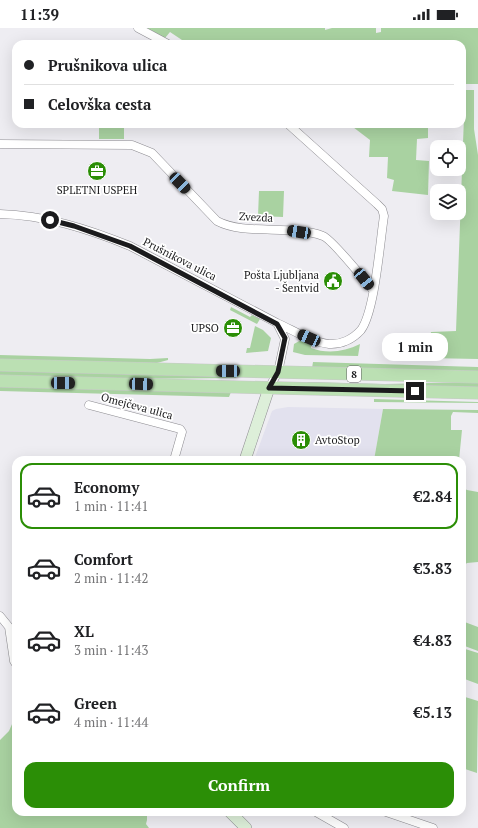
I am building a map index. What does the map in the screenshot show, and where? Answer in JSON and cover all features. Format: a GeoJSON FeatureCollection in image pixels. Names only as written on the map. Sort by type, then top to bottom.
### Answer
{"type":"FeatureCollection","features":[{"type":"Feature","properties":{"kind":"main road","name":"8"},"geometry":{"type":"LineString","coordinates":[[0,366],[478,377]]}},
{"type":"Feature","properties":{"kind":"main road","name":"8"},"geometry":{"type":"LineString","coordinates":[[0,381],[478,393]]}},
{"type":"Feature","properties":{"kind":"street"},"geometry":{"type":"LineString","coordinates":[[138,28],[160,40]]}},
{"type":"Feature","properties":{"kind":"street"},"geometry":{"type":"LineString","coordinates":[[277,324],[323,343],[330,344],[349,340],[361,329],[366,320],[373,290],[384,216],[382,209],[293,128]]}},
{"type":"Feature","properties":{"kind":"street","name":"Zvezda"},"geometry":{"type":"LineString","coordinates":[[0,144],[132,145],[144,149],[152,154],[217,221],[227,227],[286,230],[325,236],[373,290]]}},
{"type":"Feature","properties":{"kind":"street","name":"Prušnikova ulica"},"geometry":{"type":"LineString","coordinates":[[0,214],[37,217],[74,226],[115,240],[232,298],[277,324]]}},
{"type":"Feature","properties":{"kind":"street"},"geometry":{"type":"LineString","coordinates":[[246,456],[269,388],[278,372],[285,338],[277,324]]}},
{"type":"Feature","properties":{"kind":"street","name":"Omejčeva ulica"},"geometry":{"type":"LineString","coordinates":[[89,405],[180,429],[182,432],[175,456]]}},
{"type":"Feature","properties":{"kind":"street"},"geometry":{"type":"LineString","coordinates":[[0,616],[8,627],[12,650]]}},
{"type":"Feature","properties":{"kind":"street"},"geometry":{"type":"LineString","coordinates":[[234,816],[246,828]]}},
{"type":"Feature","properties":{"kind":"street"},"geometry":{"type":"LineString","coordinates":[[323,816],[344,828]]}},
{"type":"Feature","properties":{"kind":"street"},"geometry":{"type":"LineString","coordinates":[[398,816],[433,828]]}},
{"type":"Feature","properties":{"kind":"shaded area"},"geometry":{"type":"Polygon","coordinates":[[[288,407],[383,409],[375,456],[255,456],[272,411],[288,407]]]}},
{"type":"Feature","properties":{"kind":"green space"},"geometry":{"type":"Polygon","coordinates":[[[147,28],[325,28],[325,30],[332,28],[376,28],[376,33],[381,32],[381,28],[478,28],[478,84],[466,84],[466,40],[182,40],[170,32],[165,38],[147,28]]]}},
{"type":"Feature","properties":{"kind":"green space"},"geometry":{"type":"Polygon","coordinates":[[[466,90],[474,90],[474,129],[478,155],[478,359],[427,358],[431,332],[456,331],[460,220],[466,220],[466,184],[461,184],[462,176],[466,176],[466,140],[463,140],[464,128],[466,128],[466,90]]]}},
{"type":"Feature","properties":{"kind":"green space"},"geometry":{"type":"Polygon","coordinates":[[[99,128],[124,128],[124,139],[99,139],[99,128]]]}},
{"type":"Feature","properties":{"kind":"green space"},"geometry":{"type":"Polygon","coordinates":[[[354,128],[428,128],[428,138],[417,139],[416,160],[429,161],[428,195],[392,191],[394,180],[387,178],[388,157],[369,157],[370,140],[354,128]]]}},
{"type":"Feature","properties":{"kind":"green space"},"geometry":{"type":"Polygon","coordinates":[[[259,191],[284,191],[283,217],[258,216],[259,191]]]}},
{"type":"Feature","properties":{"kind":"green space"},"geometry":{"type":"Polygon","coordinates":[[[231,307],[250,317],[252,315],[260,319],[257,324],[230,310],[231,307]]]}},
{"type":"Feature","properties":{"kind":"green space"},"geometry":{"type":"Polygon","coordinates":[[[255,326],[263,330],[271,338],[268,351],[246,353],[247,348],[250,348],[255,326]]]}},
{"type":"Feature","properties":{"kind":"green space"},"geometry":{"type":"Polygon","coordinates":[[[301,340],[311,345],[311,348],[323,351],[348,349],[360,344],[358,356],[305,355],[293,352],[294,344],[301,340]]]}},
{"type":"Feature","properties":{"kind":"green space"},"geometry":{"type":"Polygon","coordinates":[[[0,355],[150,359],[168,358],[168,360],[157,363],[0,361],[0,355]]]}},
{"type":"Feature","properties":{"kind":"green space"},"geometry":{"type":"Polygon","coordinates":[[[313,362],[478,367],[478,373],[312,368],[313,362]]]}},
{"type":"Feature","properties":{"kind":"green space"},"geometry":{"type":"Polygon","coordinates":[[[0,370],[236,376],[236,378],[124,379],[0,376],[0,370]]]}},
{"type":"Feature","properties":{"kind":"green space"},"geometry":{"type":"Polygon","coordinates":[[[478,382],[478,388],[307,383],[385,384],[478,382]]]}},
{"type":"Feature","properties":{"kind":"green space"},"geometry":{"type":"Polygon","coordinates":[[[0,386],[231,392],[229,397],[0,391],[0,386]]]}},
{"type":"Feature","properties":{"kind":"green space"},"geometry":{"type":"Polygon","coordinates":[[[374,399],[478,402],[478,403],[374,402],[374,399]]]}},
{"type":"Feature","properties":{"kind":"green space"},"geometry":{"type":"Polygon","coordinates":[[[383,409],[478,410],[478,413],[453,412],[451,416],[451,430],[462,430],[459,456],[375,456],[383,409]]]}},
{"type":"Feature","properties":{"kind":"green space"},"geometry":{"type":"Polygon","coordinates":[[[466,489],[478,492],[478,562],[466,564],[466,489]]]}},
{"type":"Feature","properties":{"kind":"green space"},"geometry":{"type":"Polygon","coordinates":[[[466,622],[478,627],[478,651],[466,646],[466,622]]]}},
{"type":"Feature","properties":{"kind":"green space"},"geometry":{"type":"Polygon","coordinates":[[[466,649],[478,653],[478,684],[466,680],[466,649]]]}},
{"type":"Feature","properties":{"kind":"green space"},"geometry":{"type":"Polygon","coordinates":[[[466,697],[478,701],[477,773],[466,769],[466,697]]]}},
{"type":"Feature","properties":{"kind":"green space"},"geometry":{"type":"Polygon","coordinates":[[[12,724],[12,816],[147,816],[146,824],[149,828],[0,828],[0,740],[9,731],[12,724]]]}},
{"type":"Feature","properties":{"kind":"place","name":"SPLETNI USPEH"},"geometry":{"type":"Point","coordinates":[97,171]}},
{"type":"Feature","properties":{"kind":"place","name":"Pošta Ljubljana - Šentvid"},"geometry":{"type":"Point","coordinates":[333,281]}},
{"type":"Feature","properties":{"kind":"place","name":"UPSO"},"geometry":{"type":"Point","coordinates":[233,328]}},
{"type":"Feature","properties":{"kind":"place","name":"AvtoStop"},"geometry":{"type":"Point","coordinates":[301,440]}},
{"type":"Feature","properties":{"kind":"route"},"geometry":{"type":"LineString","coordinates":[[50,220],[111,238],[130,246],[266,316],[277,324],[284,334],[284,347],[278,372],[269,388],[415,391]]}}]}
